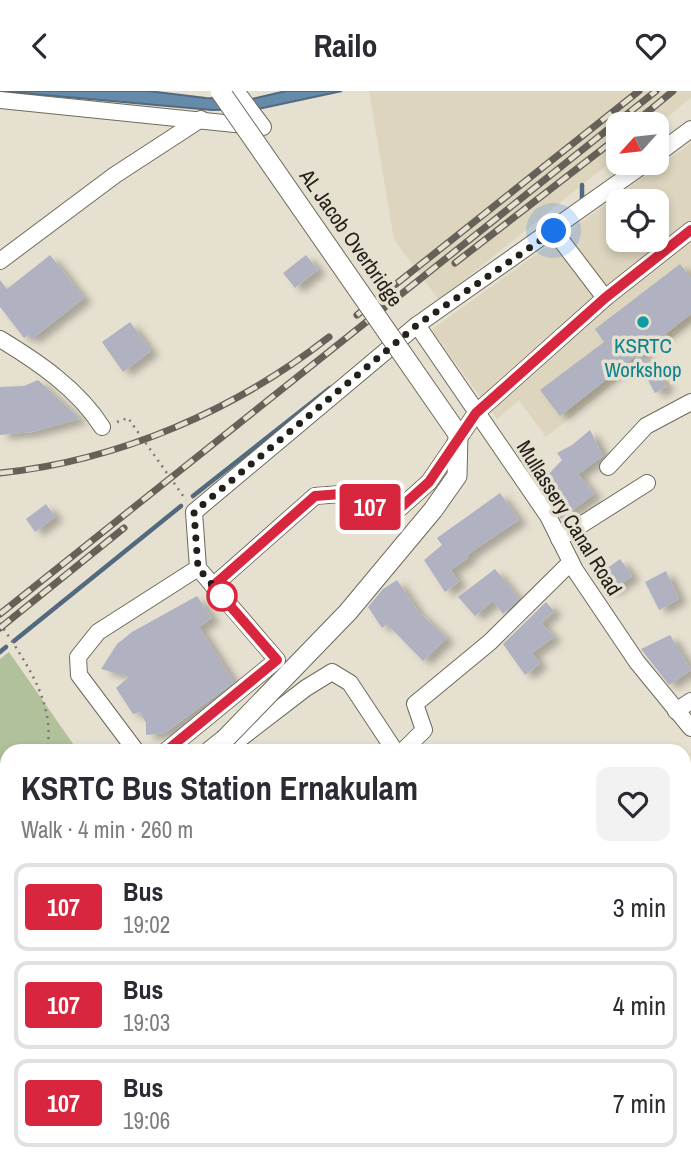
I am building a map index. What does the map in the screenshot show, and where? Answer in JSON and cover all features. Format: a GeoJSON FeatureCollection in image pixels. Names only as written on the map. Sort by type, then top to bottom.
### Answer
{"type":"FeatureCollection","features":[{"type":"Feature","properties":{"kind":"main road","name":"AL Jacob Overbridge"},"geometry":{"type":"LineString","coordinates":[[218,744],[348,612],[433,510],[457,475],[458,434],[231,92]]}},
{"type":"Feature","properties":{"kind":"street"},"geometry":{"type":"LineString","coordinates":[[0,100],[262,127],[231,92]]}},
{"type":"Feature","properties":{"kind":"street"},"geometry":{"type":"LineString","coordinates":[[0,261],[115,175],[201,119]]}},
{"type":"Feature","properties":{"kind":"street"},"geometry":{"type":"LineString","coordinates":[[669,145],[691,129]]}},
{"type":"Feature","properties":{"kind":"street"},"geometry":{"type":"LineString","coordinates":[[175,744],[277,660],[198,568],[194,512],[417,325],[554,231],[630,175]]}},
{"type":"Feature","properties":{"kind":"street"},"geometry":{"type":"LineString","coordinates":[[213,586],[315,496],[341,494],[374,509],[400,508],[429,482],[476,413],[605,298],[691,230]]}},
{"type":"Feature","properties":{"kind":"street"},"geometry":{"type":"LineString","coordinates":[[554,231],[605,298]]}},
{"type":"Feature","properties":{"kind":"street","name":"Mullassery Canal Road"},"geometry":{"type":"LineString","coordinates":[[417,325],[548,516],[571,562],[637,662],[691,728]]}},
{"type":"Feature","properties":{"kind":"street"},"geometry":{"type":"LineString","coordinates":[[0,339],[29,357],[67,387],[92,410],[102,427]]}},
{"type":"Feature","properties":{"kind":"street"},"geometry":{"type":"LineString","coordinates":[[608,467],[646,426],[691,403]]}},
{"type":"Feature","properties":{"kind":"street"},"geometry":{"type":"LineString","coordinates":[[559,539],[647,483]]}},
{"type":"Feature","properties":{"kind":"street"},"geometry":{"type":"LineString","coordinates":[[410,744],[424,730],[415,704],[489,642],[571,562]]}},
{"type":"Feature","properties":{"kind":"street"},"geometry":{"type":"LineString","coordinates":[[131,744],[79,675],[78,657],[98,632],[198,568]]}},
{"type":"Feature","properties":{"kind":"street"},"geometry":{"type":"LineString","coordinates":[[220,744],[241,738],[306,688],[332,672],[350,683],[390,744]]}},
{"type":"Feature","properties":{"kind":"street"},"geometry":{"type":"LineString","coordinates":[[676,711],[691,701]]}},
{"type":"Feature","properties":{"kind":"path"},"geometry":{"type":"LineString","coordinates":[[102,427],[128,418],[194,512]]}},
{"type":"Feature","properties":{"kind":"path"},"geometry":{"type":"LineString","coordinates":[[0,624],[44,698],[50,736],[48,744]]}},
{"type":"Feature","properties":{"kind":"shaded area"},"geometry":{"type":"Polygon","coordinates":[[[369,91],[691,91],[691,98],[669,116],[669,112],[606,112],[606,166],[439,300],[394,240],[369,91]]]}},
{"type":"Feature","properties":{"kind":"shaded area"},"geometry":{"type":"Polygon","coordinates":[[[691,143],[691,323],[546,437],[519,400],[497,419],[431,330],[606,204],[606,252],[669,252],[669,189],[627,189],[647,175],[669,175],[669,159],[691,143]]]}},
{"type":"Feature","properties":{"kind":"green space"},"geometry":{"type":"Polygon","coordinates":[[[9,652],[73,744],[0,744],[0,659],[9,652]]]}},
{"type":"Feature","properties":{"kind":"water"},"geometry":{"type":"Polygon","coordinates":[[[0,91],[148,91],[206,98],[252,99],[286,91],[342,91],[258,109],[212,110],[0,91]]]}},
{"type":"Feature","properties":{"kind":"building"},"geometry":{"type":"Polygon","coordinates":[[[50,255],[84,298],[32,339],[28,335],[24,338],[0,307],[0,280],[7,289],[50,255]]]}},
{"type":"Feature","properties":{"kind":"building"},"geometry":{"type":"Polygon","coordinates":[[[306,255],[318,270],[295,288],[283,273],[306,255]]]}},
{"type":"Feature","properties":{"kind":"building","name":"KSRTC Workshop"},"geometry":{"type":"Polygon","coordinates":[[[680,264],[691,278],[691,314],[640,354],[655,368],[667,387],[655,393],[635,357],[560,416],[540,390],[604,342],[595,329],[680,264]]]}},
{"type":"Feature","properties":{"kind":"building"},"geometry":{"type":"Polygon","coordinates":[[[130,322],[151,351],[123,372],[102,342],[130,322]]]}},
{"type":"Feature","properties":{"kind":"building"},"geometry":{"type":"Polygon","coordinates":[[[38,380],[80,419],[32,432],[0,435],[0,387],[24,386],[38,380]]]}},
{"type":"Feature","properties":{"kind":"building"},"geometry":{"type":"Polygon","coordinates":[[[590,430],[603,456],[578,474],[594,494],[561,519],[552,503],[559,497],[543,480],[562,460],[557,453],[590,430]]]}},
{"type":"Feature","properties":{"kind":"building"},"geometry":{"type":"Polygon","coordinates":[[[500,493],[519,520],[467,555],[469,557],[451,570],[459,582],[445,592],[424,560],[442,545],[437,538],[500,493]]]}},
{"type":"Feature","properties":{"kind":"building"},"geometry":{"type":"Polygon","coordinates":[[[46,504],[55,517],[35,532],[26,519],[46,504]]]}},
{"type":"Feature","properties":{"kind":"building"},"geometry":{"type":"Polygon","coordinates":[[[620,559],[632,576],[610,592],[598,575],[620,559]]]}},
{"type":"Feature","properties":{"kind":"building"},"geometry":{"type":"Polygon","coordinates":[[[495,569],[519,599],[503,614],[493,601],[475,616],[458,597],[495,569]]]}},
{"type":"Feature","properties":{"kind":"building"},"geometry":{"type":"Polygon","coordinates":[[[666,571],[679,599],[659,610],[645,582],[666,571]]]}},
{"type":"Feature","properties":{"kind":"building"},"geometry":{"type":"Polygon","coordinates":[[[397,580],[418,611],[447,638],[423,661],[387,624],[382,628],[368,607],[383,589],[397,580]]]}},
{"type":"Feature","properties":{"kind":"building"},"geometry":{"type":"Polygon","coordinates":[[[197,596],[212,618],[199,627],[234,682],[165,733],[146,735],[146,723],[140,712],[133,714],[116,688],[129,677],[101,669],[117,644],[132,632],[197,596]]]}},
{"type":"Feature","properties":{"kind":"building"},"geometry":{"type":"Polygon","coordinates":[[[546,602],[554,611],[541,623],[554,637],[532,653],[540,664],[525,675],[503,644],[546,602]]]}},
{"type":"Feature","properties":{"kind":"building"},"geometry":{"type":"Polygon","coordinates":[[[670,635],[691,670],[669,685],[641,649],[670,635]]]}},
{"type":"Feature","properties":{"kind":"waterway"},"geometry":{"type":"LineString","coordinates":[[582,185],[582,202]]}},
{"type":"Feature","properties":{"kind":"waterway"},"geometry":{"type":"LineString","coordinates":[[193,496],[330,388]]}},
{"type":"Feature","properties":{"kind":"waterway"},"geometry":{"type":"LineString","coordinates":[[14,641],[181,506]]}},
{"type":"Feature","properties":{"kind":"waterway"},"geometry":{"type":"LineString","coordinates":[[0,652],[6,647]]}},
{"type":"Feature","properties":{"kind":"railway"},"geometry":{"type":"LineString","coordinates":[[357,315],[639,91]]}},
{"type":"Feature","properties":{"kind":"railway"},"geometry":{"type":"LineString","coordinates":[[0,614],[656,91]]}},
{"type":"Feature","properties":{"kind":"railway"},"geometry":{"type":"LineString","coordinates":[[648,112],[673,91]]}},
{"type":"Feature","properties":{"kind":"railway"},"geometry":{"type":"LineString","coordinates":[[455,263],[606,146]]}},
{"type":"Feature","properties":{"kind":"railway"},"geometry":{"type":"LineString","coordinates":[[0,473],[88,457],[174,428],[255,387],[329,337]]}},
{"type":"Feature","properties":{"kind":"railway"},"geometry":{"type":"LineString","coordinates":[[0,628],[124,528]]}},
{"type":"Feature","properties":{"kind":"bus line","name":"107"},"geometry":{"type":"LineString","coordinates":[[175,744],[277,660],[213,586],[315,496],[341,494],[374,509],[400,508],[429,482],[476,413],[605,298],[691,230]]}},
{"type":"Feature","properties":{"kind":"place","name":"KSRTC Workshop"},"geometry":{"type":"Point","coordinates":[643,322]}},
{"type":"Feature","properties":{"kind":"route"},"geometry":{"type":"LineString","coordinates":[[222,596],[229,604],[198,568],[194,512],[417,325],[554,231]]}}]}
